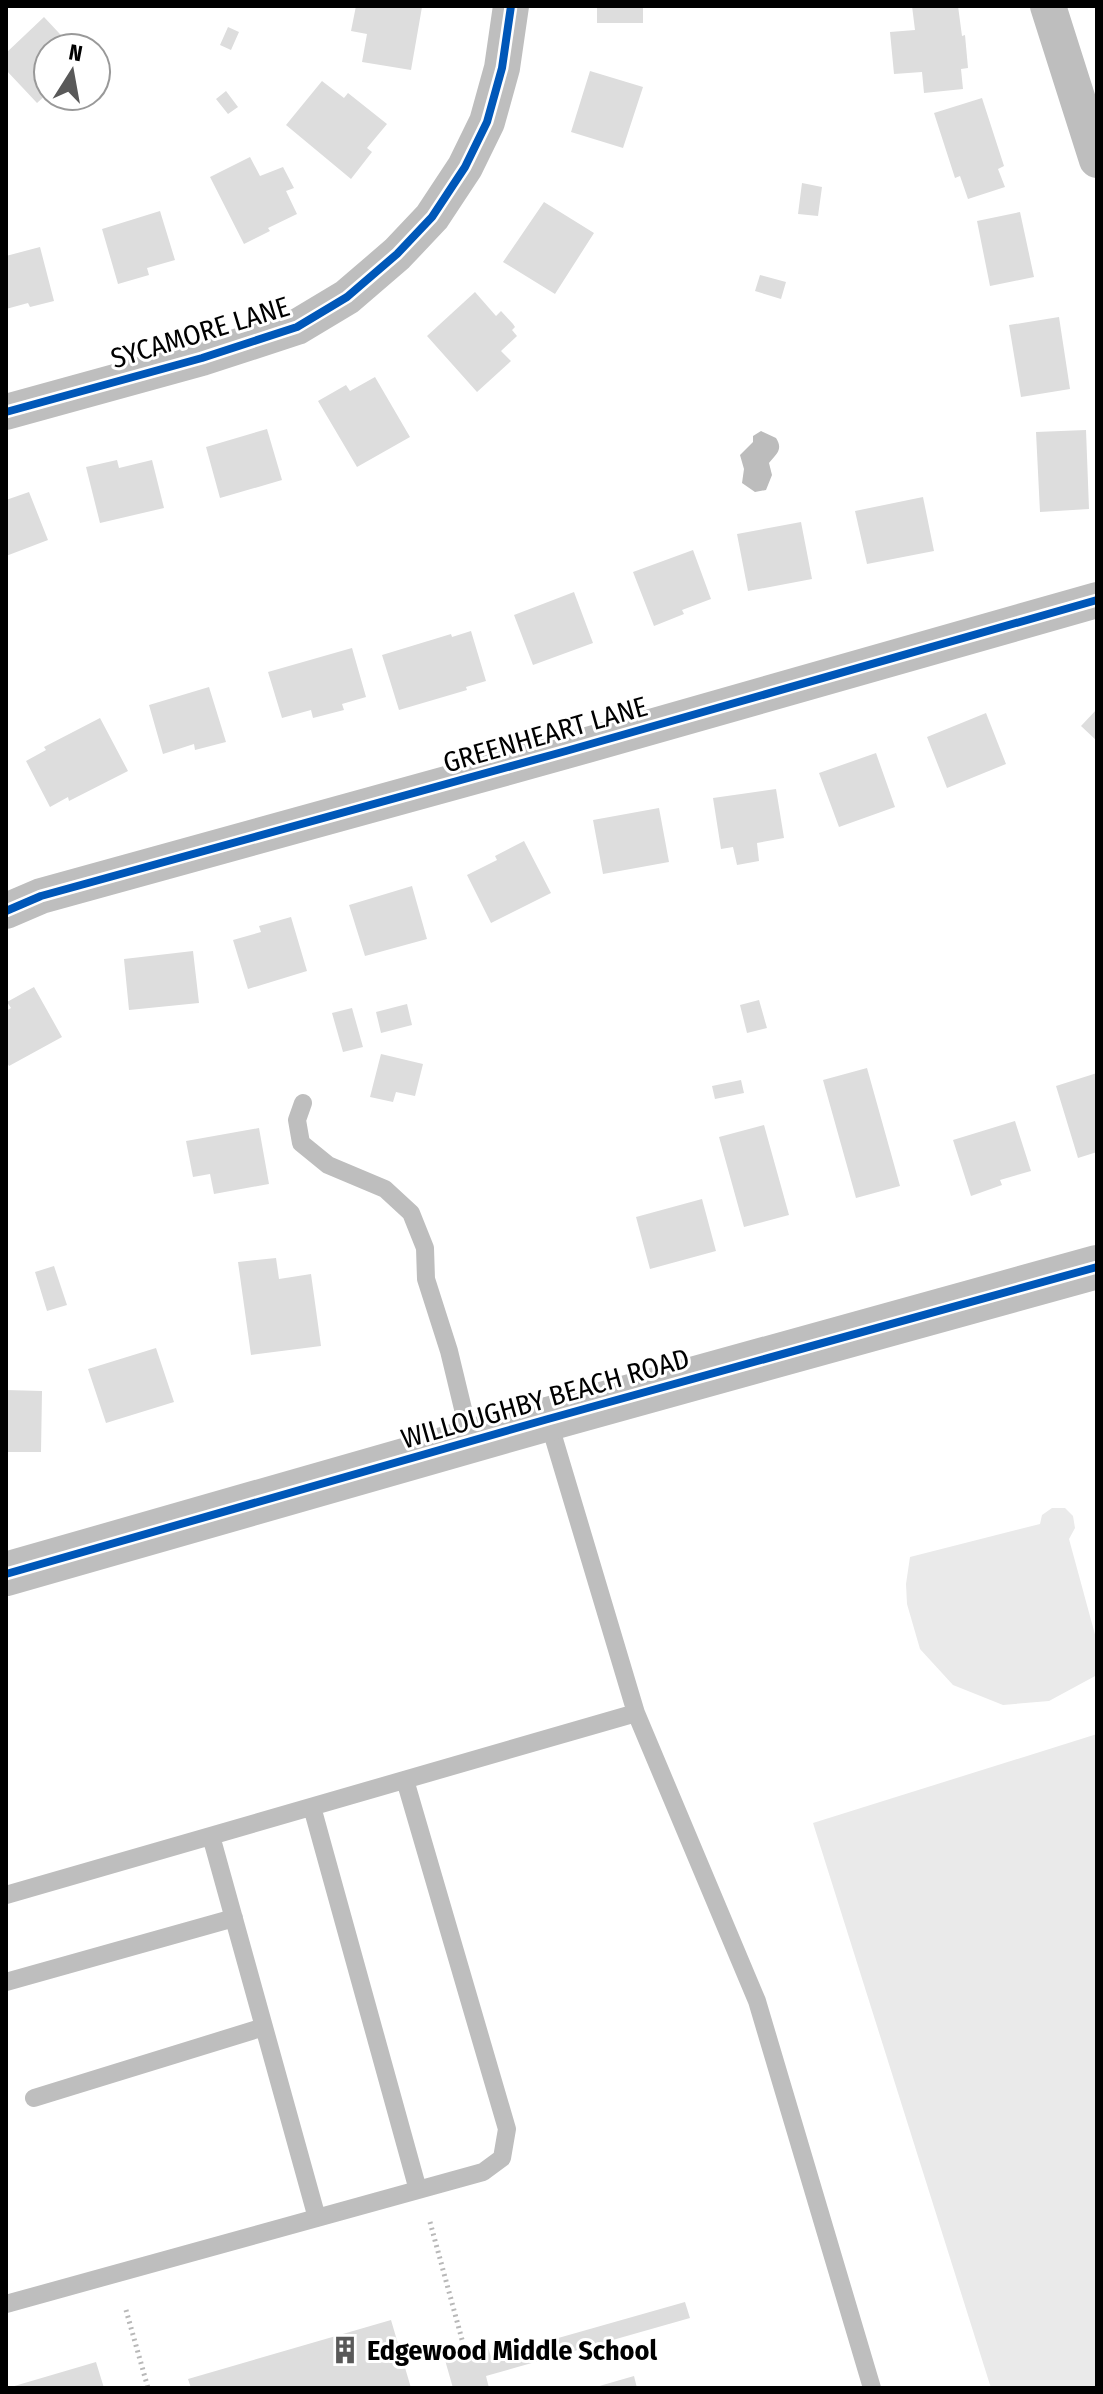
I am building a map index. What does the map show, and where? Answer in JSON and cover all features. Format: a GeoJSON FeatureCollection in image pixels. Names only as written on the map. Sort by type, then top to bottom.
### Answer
{"type":"FeatureCollection","features":[{"type":"Feature","properties":{"kind":"street","name":"SYCAMORE LANE"},"geometry":{"type":"LineString","coordinates":[[6,412],[202,358],[297,327],[347,297],[397,254],[432,217],[465,167],[487,122],[502,68],[511,6]]}},
{"type":"Feature","properties":{"kind":"street"},"geometry":{"type":"LineString","coordinates":[[1048,6],[1097,160]]}},
{"type":"Feature","properties":{"kind":"street","name":"GREENHEART LANE"},"geometry":{"type":"LineString","coordinates":[[6,911],[41,896],[1097,600]]}},
{"type":"Feature","properties":{"kind":"street","name":"WILLOUGHBY BEACH ROAD"},"geometry":{"type":"LineString","coordinates":[[6,1574],[1097,1267]]}},
{"type":"Feature","properties":{"kind":"lane"},"geometry":{"type":"LineString","coordinates":[[303,1103],[297,1120],[301,1143],[328,1165],[385,1189],[411,1213],[425,1248],[426,1279],[449,1351],[471,1442]]}},
{"type":"Feature","properties":{"kind":"lane"},"geometry":{"type":"LineString","coordinates":[[548,1419],[636,1713],[757,2001],[872,2388]]}},
{"type":"Feature","properties":{"kind":"lane"},"geometry":{"type":"LineString","coordinates":[[6,1895],[636,1713]]}},
{"type":"Feature","properties":{"kind":"lane"},"geometry":{"type":"LineString","coordinates":[[6,2304],[483,2172],[502,2158],[507,2129],[405,1780]]}},
{"type":"Feature","properties":{"kind":"lane"},"geometry":{"type":"LineString","coordinates":[[312,1807],[418,2190]]}},
{"type":"Feature","properties":{"kind":"lane"},"geometry":{"type":"LineString","coordinates":[[211,1836],[317,2218]]}},
{"type":"Feature","properties":{"kind":"lane"},"geometry":{"type":"LineString","coordinates":[[6,1982],[234,1918]]}},
{"type":"Feature","properties":{"kind":"lane"},"geometry":{"type":"LineString","coordinates":[[34,2098],[264,2027]]}},
{"type":"Feature","properties":{"kind":"path"},"geometry":{"type":"LineString","coordinates":[[430,2222],[464,2347]]}},
{"type":"Feature","properties":{"kind":"path"},"geometry":{"type":"LineString","coordinates":[[126,2310],[148,2388]]}},
{"type":"Feature","properties":{"kind":"shaded area"},"geometry":{"type":"Polygon","coordinates":[[[761,431],[776,438],[779,449],[769,463],[772,475],[766,490],[755,492],[742,483],[744,469],[740,455],[753,442],[753,436],[761,431]]]}},
{"type":"Feature","properties":{"kind":"shaded area"},"geometry":{"type":"Polygon","coordinates":[[[1052,1508],[1065,1508],[1073,1516],[1075,1528],[1069,1539],[1097,1642],[1097,1675],[1049,1701],[1003,1705],[953,1685],[920,1649],[907,1604],[910,1557],[1040,1524],[1042,1515],[1052,1508]]]}},
{"type":"Feature","properties":{"kind":"shaded area"},"geometry":{"type":"Polygon","coordinates":[[[1097,1734],[1097,2388],[991,2388],[813,1823],[1097,1734]]]}},
{"type":"Feature","properties":{"kind":"building"},"geometry":{"type":"Polygon","coordinates":[[[356,6],[422,7],[411,70],[362,62],[367,34],[351,31],[356,6]]]}},
{"type":"Feature","properties":{"kind":"building"},"geometry":{"type":"Polygon","coordinates":[[[597,6],[643,6],[643,23],[597,23],[597,6]]]}},
{"type":"Feature","properties":{"kind":"building"},"geometry":{"type":"Polygon","coordinates":[[[912,6],[958,6],[968,68],[961,69],[963,89],[924,93],[922,72],[894,74],[890,32],[915,30],[912,6]]]}},
{"type":"Feature","properties":{"kind":"building"},"geometry":{"type":"Polygon","coordinates":[[[44,17],[58,32],[32,32],[32,98],[6,70],[6,53],[44,17]]]}},
{"type":"Feature","properties":{"kind":"building"},"geometry":{"type":"Polygon","coordinates":[[[228,27],[239,32],[231,50],[220,45],[228,27]]]}},
{"type":"Feature","properties":{"kind":"building"},"geometry":{"type":"Polygon","coordinates":[[[590,71],[643,87],[623,148],[571,132],[590,71]]]}},
{"type":"Feature","properties":{"kind":"building"},"geometry":{"type":"Polygon","coordinates":[[[322,81],[344,98],[348,93],[387,124],[367,148],[372,152],[351,179],[286,125],[322,81]]]}},
{"type":"Feature","properties":{"kind":"building"},"geometry":{"type":"Polygon","coordinates":[[[226,91],[238,107],[228,114],[216,99],[226,91]]]}},
{"type":"Feature","properties":{"kind":"building"},"geometry":{"type":"Polygon","coordinates":[[[982,98],[1004,166],[998,169],[1005,187],[968,199],[960,176],[955,178],[934,113],[982,98]]]}},
{"type":"Feature","properties":{"kind":"building"},"geometry":{"type":"Polygon","coordinates":[[[250,157],[260,176],[283,167],[294,188],[286,191],[297,214],[244,244],[210,177],[250,157]]]}},
{"type":"Feature","properties":{"kind":"building"},"geometry":{"type":"Polygon","coordinates":[[[802,183],[822,187],[818,216],[798,214],[802,183]]]}},
{"type":"Feature","properties":{"kind":"building"},"geometry":{"type":"Polygon","coordinates":[[[544,202],[594,233],[555,294],[503,262],[544,202]]]}},
{"type":"Feature","properties":{"kind":"building"},"geometry":{"type":"Polygon","coordinates":[[[160,211],[175,260],[147,268],[149,275],[118,284],[102,229],[160,211]]]}},
{"type":"Feature","properties":{"kind":"building"},"geometry":{"type":"Polygon","coordinates":[[[1020,212],[1034,277],[990,286],[977,221],[1020,212]]]}},
{"type":"Feature","properties":{"kind":"building"},"geometry":{"type":"Polygon","coordinates":[[[40,247],[54,301],[6,309],[6,256],[40,247]]]}},
{"type":"Feature","properties":{"kind":"building"},"geometry":{"type":"Polygon","coordinates":[[[760,275],[786,282],[781,299],[755,291],[760,275]]]}},
{"type":"Feature","properties":{"kind":"building"},"geometry":{"type":"Polygon","coordinates":[[[475,292],[496,316],[501,311],[515,327],[512,330],[517,336],[501,351],[511,361],[477,392],[427,336],[475,292]]]}},
{"type":"Feature","properties":{"kind":"building"},"geometry":{"type":"Polygon","coordinates":[[[1059,317],[1070,389],[1021,397],[1009,325],[1059,317]]]}},
{"type":"Feature","properties":{"kind":"building"},"geometry":{"type":"Polygon","coordinates":[[[375,377],[410,437],[357,467],[318,401],[346,385],[350,391],[375,377]]]}},
{"type":"Feature","properties":{"kind":"building"},"geometry":{"type":"Polygon","coordinates":[[[267,429],[282,480],[220,498],[206,447],[267,429]]]}},
{"type":"Feature","properties":{"kind":"building"},"geometry":{"type":"Polygon","coordinates":[[[1086,430],[1089,509],[1040,512],[1036,432],[1086,430]]]}},
{"type":"Feature","properties":{"kind":"building"},"geometry":{"type":"Polygon","coordinates":[[[117,460],[119,468],[152,460],[164,508],[100,523],[86,467],[117,460]]]}},
{"type":"Feature","properties":{"kind":"building"},"geometry":{"type":"Polygon","coordinates":[[[29,492],[48,540],[6,556],[6,500],[29,492]]]}},
{"type":"Feature","properties":{"kind":"building"},"geometry":{"type":"Polygon","coordinates":[[[923,497],[934,551],[867,564],[855,511],[923,497]]]}},
{"type":"Feature","properties":{"kind":"building"},"geometry":{"type":"Polygon","coordinates":[[[801,522],[812,579],[748,591],[737,534],[801,522]]]}},
{"type":"Feature","properties":{"kind":"building"},"geometry":{"type":"Polygon","coordinates":[[[693,550],[711,599],[682,610],[684,614],[654,626],[633,572],[693,550]]]}},
{"type":"Feature","properties":{"kind":"building"},"geometry":{"type":"Polygon","coordinates":[[[574,592],[593,643],[533,665],[514,615],[574,592]]]}},
{"type":"Feature","properties":{"kind":"building"},"geometry":{"type":"Polygon","coordinates":[[[471,631],[486,681],[466,687],[467,690],[399,710],[382,655],[471,631]]]}},
{"type":"Feature","properties":{"kind":"building"},"geometry":{"type":"Polygon","coordinates":[[[352,648],[366,697],[342,704],[344,710],[313,718],[311,710],[282,718],[268,672],[352,648]]]}},
{"type":"Feature","properties":{"kind":"building"},"geometry":{"type":"Polygon","coordinates":[[[209,687],[226,742],[195,750],[194,744],[163,754],[149,705],[209,687]]]}},
{"type":"Feature","properties":{"kind":"building"},"geometry":{"type":"Polygon","coordinates":[[[1097,709],[1097,741],[1081,726],[1097,709]]]}},
{"type":"Feature","properties":{"kind":"building"},"geometry":{"type":"Polygon","coordinates":[[[986,713],[1006,764],[947,788],[927,737],[986,713]]]}},
{"type":"Feature","properties":{"kind":"building"},"geometry":{"type":"Polygon","coordinates":[[[100,718],[128,771],[69,801],[68,797],[50,807],[26,761],[46,750],[44,747],[100,718]]]}},
{"type":"Feature","properties":{"kind":"building"},"geometry":{"type":"Polygon","coordinates":[[[876,753],[895,807],[839,827],[819,773],[876,753]]]}},
{"type":"Feature","properties":{"kind":"building"},"geometry":{"type":"Polygon","coordinates":[[[776,789],[784,838],[757,843],[759,861],[737,865],[733,847],[721,849],[713,798],[776,789]]]}},
{"type":"Feature","properties":{"kind":"building"},"geometry":{"type":"Polygon","coordinates":[[[659,808],[669,862],[603,874],[593,820],[659,808]]]}},
{"type":"Feature","properties":{"kind":"building"},"geometry":{"type":"Polygon","coordinates":[[[524,841],[551,893],[491,923],[467,875],[497,860],[495,856],[524,841]]]}},
{"type":"Feature","properties":{"kind":"building"},"geometry":{"type":"Polygon","coordinates":[[[412,886],[427,939],[365,956],[349,905],[412,886]]]}},
{"type":"Feature","properties":{"kind":"building"},"geometry":{"type":"Polygon","coordinates":[[[291,917],[307,971],[248,989],[233,940],[261,932],[259,926],[291,917]]]}},
{"type":"Feature","properties":{"kind":"building"},"geometry":{"type":"Polygon","coordinates":[[[193,951],[199,1003],[129,1010],[124,959],[193,951]]]}},
{"type":"Feature","properties":{"kind":"building"},"geometry":{"type":"Polygon","coordinates":[[[34,987],[62,1037],[9,1066],[6,1061],[6,1011],[11,1008],[7,1002],[34,987]]]}},
{"type":"Feature","properties":{"kind":"building"},"geometry":{"type":"Polygon","coordinates":[[[759,1000],[767,1028],[747,1033],[740,1005],[759,1000]]]}},
{"type":"Feature","properties":{"kind":"building"},"geometry":{"type":"Polygon","coordinates":[[[407,1004],[412,1025],[381,1033],[376,1012],[407,1004]]]}},
{"type":"Feature","properties":{"kind":"building"},"geometry":{"type":"Polygon","coordinates":[[[352,1008],[363,1047],[343,1052],[332,1013],[352,1008]]]}},
{"type":"Feature","properties":{"kind":"building"},"geometry":{"type":"Polygon","coordinates":[[[381,1054],[423,1064],[415,1096],[396,1092],[393,1102],[370,1097],[381,1054]]]}},
{"type":"Feature","properties":{"kind":"building"},"geometry":{"type":"Polygon","coordinates":[[[867,1068],[900,1186],[856,1198],[823,1080],[867,1068]]]}},
{"type":"Feature","properties":{"kind":"building"},"geometry":{"type":"Polygon","coordinates":[[[1097,1073],[1097,1152],[1078,1158],[1056,1086],[1097,1073]]]}},
{"type":"Feature","properties":{"kind":"building"},"geometry":{"type":"Polygon","coordinates":[[[741,1080],[744,1093],[715,1099],[712,1086],[741,1080]]]}},
{"type":"Feature","properties":{"kind":"building"},"geometry":{"type":"Polygon","coordinates":[[[1015,1121],[1031,1171],[1000,1180],[1002,1185],[971,1196],[953,1140],[1015,1121]]]}},
{"type":"Feature","properties":{"kind":"building"},"geometry":{"type":"Polygon","coordinates":[[[764,1125],[789,1215],[744,1227],[719,1137],[764,1125]]]}},
{"type":"Feature","properties":{"kind":"building"},"geometry":{"type":"Polygon","coordinates":[[[259,1128],[269,1184],[214,1194],[210,1174],[193,1177],[186,1141],[259,1128]]]}},
{"type":"Feature","properties":{"kind":"building"},"geometry":{"type":"Polygon","coordinates":[[[702,1199],[716,1251],[650,1269],[636,1217],[702,1199]]]}},
{"type":"Feature","properties":{"kind":"building"},"geometry":{"type":"Polygon","coordinates":[[[276,1258],[279,1279],[311,1274],[321,1346],[251,1355],[238,1262],[276,1258]]]}},
{"type":"Feature","properties":{"kind":"building"},"geometry":{"type":"Polygon","coordinates":[[[54,1266],[67,1305],[47,1311],[35,1272],[54,1266]]]}},
{"type":"Feature","properties":{"kind":"building"},"geometry":{"type":"Polygon","coordinates":[[[156,1348],[174,1402],[106,1423],[88,1369],[156,1348]]]}},
{"type":"Feature","properties":{"kind":"building"},"geometry":{"type":"Polygon","coordinates":[[[6,1390],[42,1391],[41,1452],[6,1452],[6,1390]]]}},
{"type":"Feature","properties":{"kind":"building","name":"Edgewood Middle School"},"geometry":{"type":"Polygon","coordinates":[[[685,2302],[690,2318],[486,2376],[489,2388],[453,2388],[443,2353],[486,2341],[491,2357],[685,2302]]]}},
{"type":"Feature","properties":{"kind":"building","name":"Edgewood Middle School"},"geometry":{"type":"Polygon","coordinates":[[[391,2320],[411,2388],[191,2388],[188,2379],[391,2320]]]}},
{"type":"Feature","properties":{"kind":"building"},"geometry":{"type":"Polygon","coordinates":[[[96,2362],[104,2388],[11,2388],[11,2387],[96,2362]]]}},
{"type":"Feature","properties":{"kind":"building","name":"Edgewood Middle School"},"geometry":{"type":"Polygon","coordinates":[[[634,2376],[637,2388],[596,2388],[596,2387],[634,2376]]]}},
{"type":"Feature","properties":{"kind":"cycle path"},"geometry":{"type":"LineString","coordinates":[[6,412],[202,358],[297,327],[347,297],[397,254],[432,217],[465,167],[487,122],[502,68],[511,6]]}},
{"type":"Feature","properties":{"kind":"cycle path"},"geometry":{"type":"LineString","coordinates":[[6,911],[41,896],[1097,600]]}},
{"type":"Feature","properties":{"kind":"cycle path"},"geometry":{"type":"LineString","coordinates":[[6,1574],[1097,1267]]}},
{"type":"Feature","properties":{"kind":"place","name":"Edgewood Middle School"},"geometry":{"type":"Point","coordinates":[345,2350]}}]}
